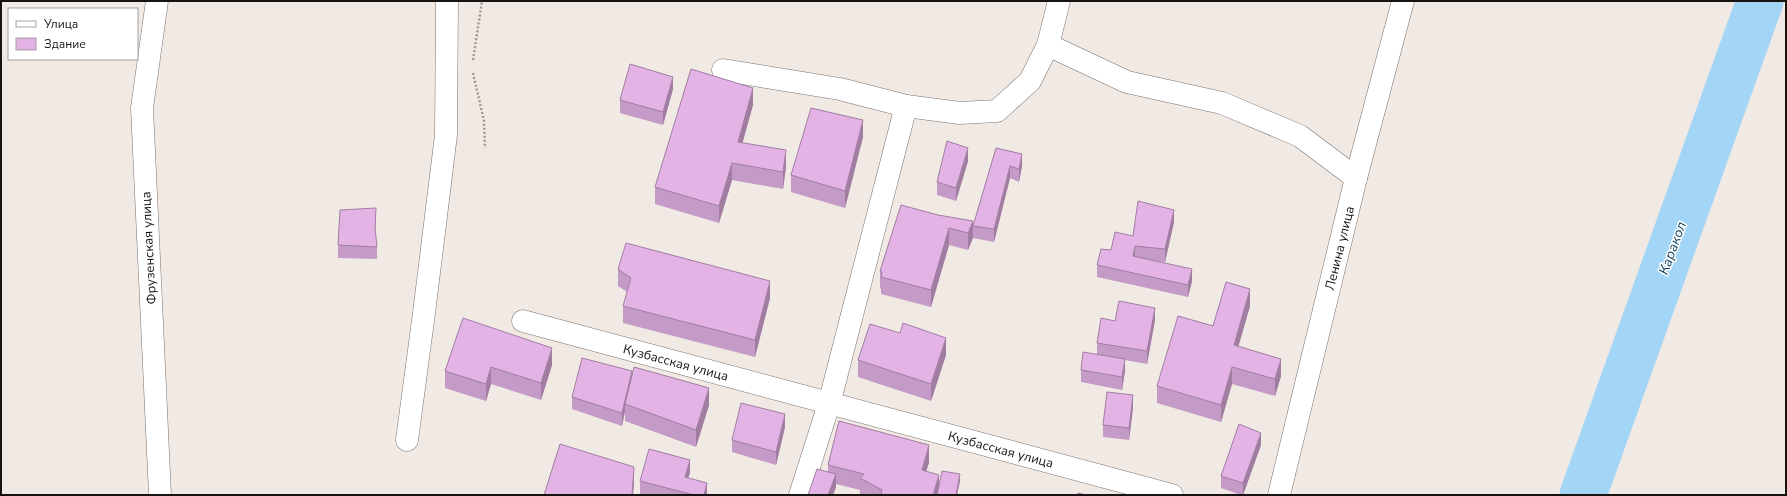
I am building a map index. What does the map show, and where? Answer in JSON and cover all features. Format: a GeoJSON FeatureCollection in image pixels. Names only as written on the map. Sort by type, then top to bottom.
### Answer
{"type":"FeatureCollection","features":[{"type":"Feature","properties":{"kind":"street","name":"Фрузенская улица"},"geometry":{"type":"LineString","coordinates":[[157,1],[142,108],[160,495]]}},
{"type":"Feature","properties":{"kind":"street"},"geometry":{"type":"LineString","coordinates":[[407,440],[446,136],[447,1]]}},
{"type":"Feature","properties":{"kind":"street"},"geometry":{"type":"LineString","coordinates":[[723,70],[840,89],[906,106],[960,113],[998,110],[1030,81],[1048,45],[1059,1]]}},
{"type":"Feature","properties":{"kind":"street","name":"Ленина улица"},"geometry":{"type":"LineString","coordinates":[[1279,495],[1356,178],[1403,1]]}},
{"type":"Feature","properties":{"kind":"street"},"geometry":{"type":"LineString","coordinates":[[1048,45],[1127,82],[1222,103],[1300,136],[1356,178]]}},
{"type":"Feature","properties":{"kind":"street"},"geometry":{"type":"LineString","coordinates":[[800,495],[829,404],[906,106]]}},
{"type":"Feature","properties":{"kind":"street","name":"Кузбасская улица"},"geometry":{"type":"LineString","coordinates":[[523,321],[1172,495]]}},
{"type":"Feature","properties":{"kind":"path"},"geometry":{"type":"LineString","coordinates":[[473,61],[482,1]]}},
{"type":"Feature","properties":{"kind":"path"},"geometry":{"type":"LineString","coordinates":[[472,68],[484,121],[485,148]]}},
{"type":"Feature","properties":{"kind":"building"},"geometry":{"type":"Polygon","coordinates":[[[630,64],[673,77],[663,112],[620,100],[630,64]]]}},
{"type":"Feature","properties":{"kind":"building"},"geometry":{"type":"Polygon","coordinates":[[[691,69],[753,88],[738,142],[786,150],[783,172],[732,163],[719,206],[655,187],[691,69]]]}},
{"type":"Feature","properties":{"kind":"building"},"geometry":{"type":"Polygon","coordinates":[[[811,108],[863,120],[845,191],[791,175],[811,108]]]}},
{"type":"Feature","properties":{"kind":"building"},"geometry":{"type":"Polygon","coordinates":[[[947,141],[968,148],[956,188],[937,182],[947,141]]]}},
{"type":"Feature","properties":{"kind":"building"},"geometry":{"type":"Polygon","coordinates":[[[996,148],[1022,154],[1019,169],[1010,166],[994,229],[973,226],[996,148]]]}},
{"type":"Feature","properties":{"kind":"building"},"geometry":{"type":"Polygon","coordinates":[[[1138,201],[1174,210],[1165,249],[1135,246],[1133,256],[1192,269],[1188,285],[1097,265],[1101,249],[1111,250],[1115,232],[1133,236],[1138,201]]]}},
{"type":"Feature","properties":{"kind":"building"},"geometry":{"type":"Polygon","coordinates":[[[901,205],[938,215],[973,221],[968,233],[949,228],[931,290],[881,277],[882,272],[880,271],[901,205]]]}},
{"type":"Feature","properties":{"kind":"building"},"geometry":{"type":"Polygon","coordinates":[[[376,208],[375,227],[377,247],[338,245],[340,210],[376,208]]]}},
{"type":"Feature","properties":{"kind":"building"},"geometry":{"type":"Polygon","coordinates":[[[626,243],[770,281],[755,340],[623,306],[631,278],[618,269],[626,243]]]}},
{"type":"Feature","properties":{"kind":"building"},"geometry":{"type":"Polygon","coordinates":[[[1226,282],[1250,289],[1234,345],[1281,359],[1275,379],[1232,367],[1221,405],[1157,386],[1178,316],[1213,326],[1226,282]]]}},
{"type":"Feature","properties":{"kind":"building"},"geometry":{"type":"Polygon","coordinates":[[[1119,301],[1155,308],[1147,351],[1097,343],[1101,318],[1115,321],[1119,301]]]}},
{"type":"Feature","properties":{"kind":"building"},"geometry":{"type":"Polygon","coordinates":[[[463,318],[552,348],[541,383],[491,367],[486,384],[445,371],[463,318]]]}},
{"type":"Feature","properties":{"kind":"building"},"geometry":{"type":"Polygon","coordinates":[[[903,323],[946,338],[931,384],[858,360],[870,324],[900,333],[903,323]]]}},
{"type":"Feature","properties":{"kind":"building"},"geometry":{"type":"Polygon","coordinates":[[[1083,352],[1125,359],[1122,377],[1081,370],[1083,352]]]}},
{"type":"Feature","properties":{"kind":"building"},"geometry":{"type":"Polygon","coordinates":[[[582,358],[632,371],[622,413],[572,397],[582,358]]]}},
{"type":"Feature","properties":{"kind":"building"},"geometry":{"type":"Polygon","coordinates":[[[634,367],[709,388],[696,430],[625,404],[634,367]]]}},
{"type":"Feature","properties":{"kind":"building"},"geometry":{"type":"Polygon","coordinates":[[[1107,392],[1133,395],[1129,428],[1103,425],[1107,392]]]}},
{"type":"Feature","properties":{"kind":"building"},"geometry":{"type":"Polygon","coordinates":[[[741,403],[785,414],[776,452],[732,440],[741,403]]]}},
{"type":"Feature","properties":{"kind":"building"},"geometry":{"type":"Polygon","coordinates":[[[839,421],[929,445],[922,470],[939,475],[933,495],[881,495],[882,490],[860,478],[864,474],[828,465],[839,421]]]}},
{"type":"Feature","properties":{"kind":"building"},"geometry":{"type":"Polygon","coordinates":[[[1239,424],[1261,433],[1243,483],[1221,476],[1239,424]]]}},
{"type":"Feature","properties":{"kind":"building"},"geometry":{"type":"Polygon","coordinates":[[[560,444],[634,467],[632,495],[544,495],[560,444]]]}},
{"type":"Feature","properties":{"kind":"building"},"geometry":{"type":"Polygon","coordinates":[[[649,449],[690,460],[685,477],[707,483],[704,495],[694,495],[640,481],[649,449]]]}},
{"type":"Feature","properties":{"kind":"building"},"geometry":{"type":"Polygon","coordinates":[[[817,469],[836,474],[828,495],[808,495],[817,469]]]}},
{"type":"Feature","properties":{"kind":"building"},"geometry":{"type":"Polygon","coordinates":[[[942,471],[960,474],[956,495],[937,495],[942,471]]]}},
{"type":"Feature","properties":{"kind":"waterway","name":"Каракол"},"geometry":{"type":"LineString","coordinates":[[1583,495],[1760,1]]}}]}
